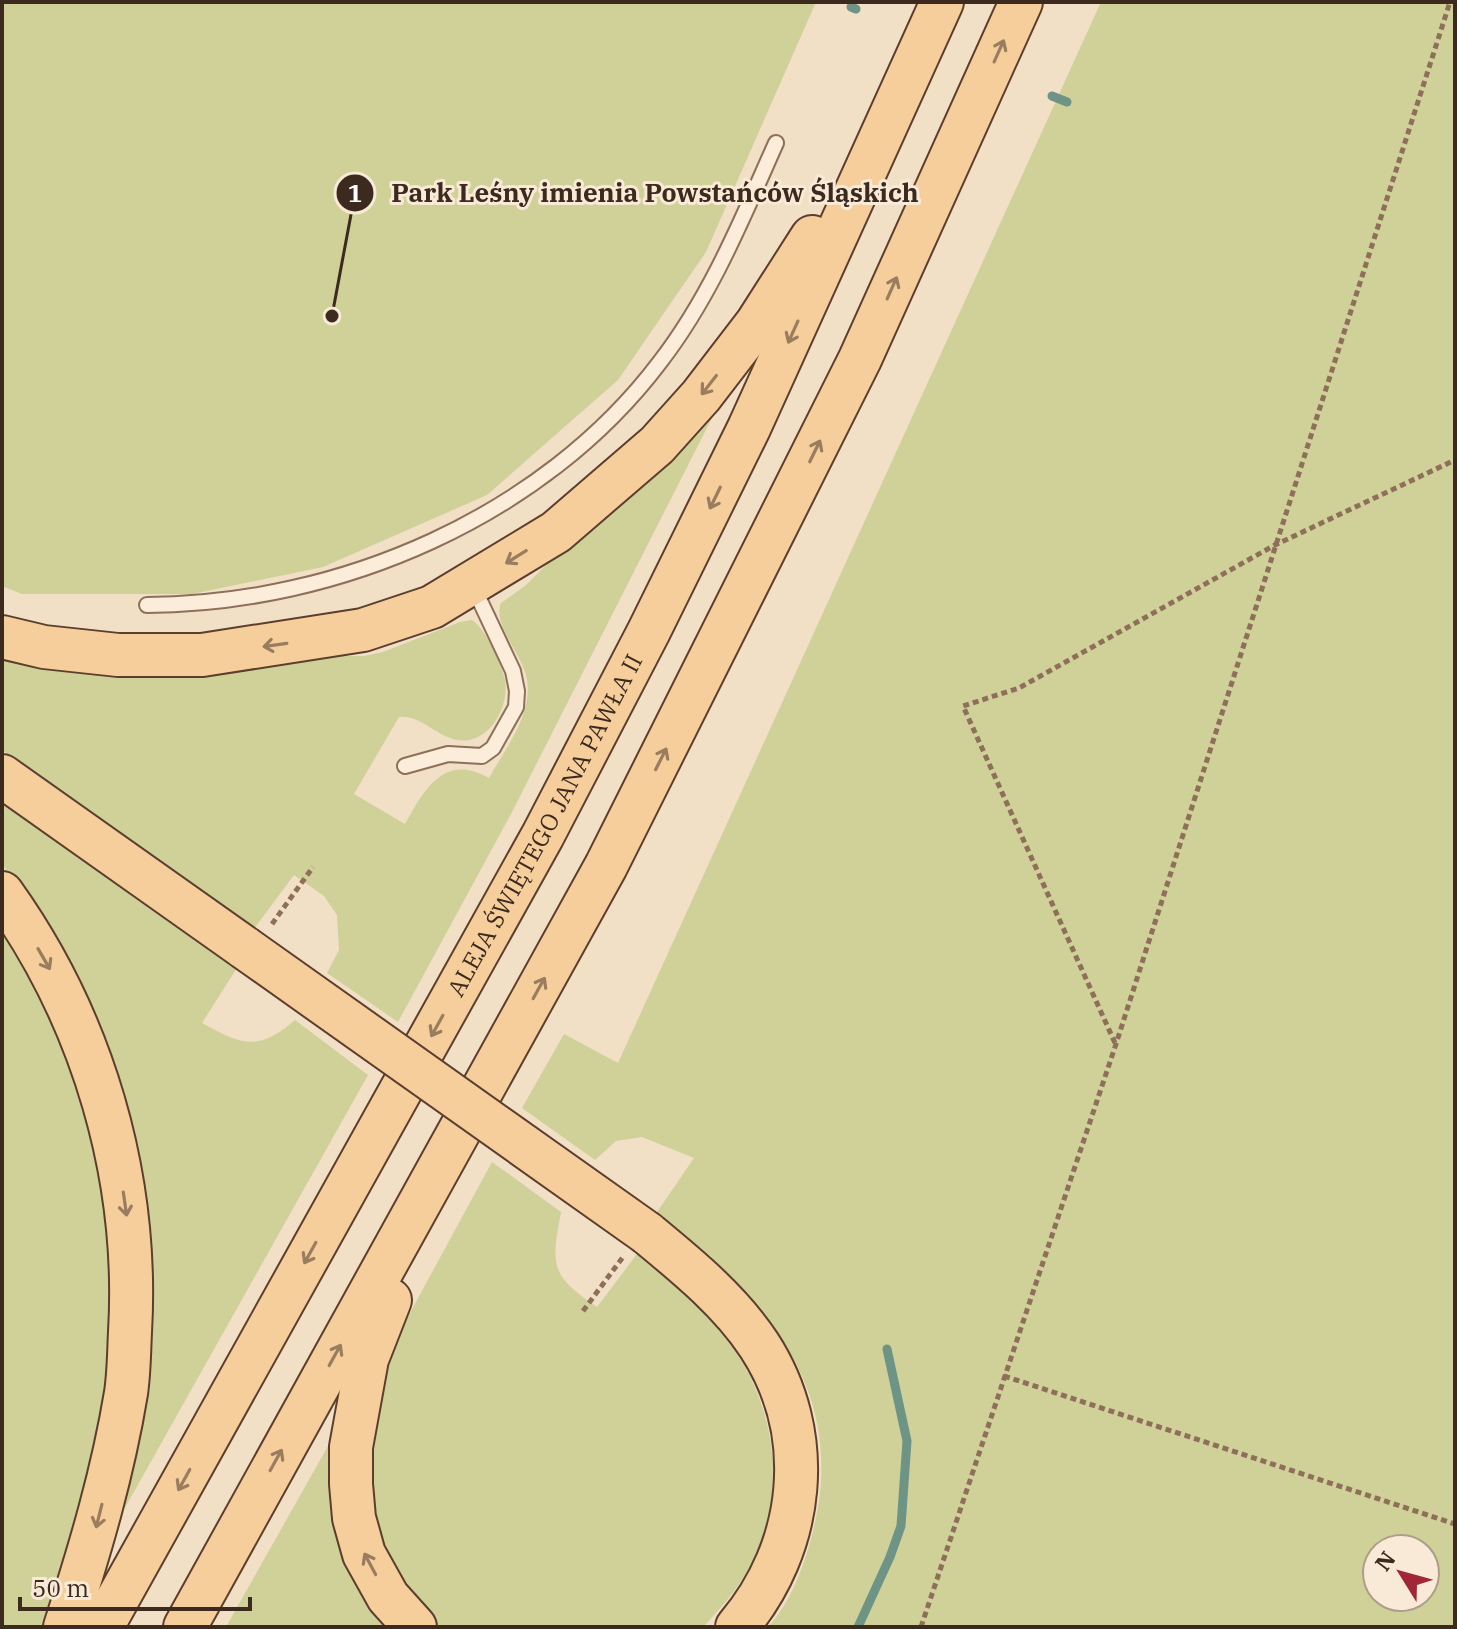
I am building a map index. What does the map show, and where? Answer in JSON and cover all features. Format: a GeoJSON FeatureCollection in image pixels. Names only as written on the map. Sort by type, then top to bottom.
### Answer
{"type":"FeatureCollection","features":[{"type":"Feature","properties":{"kind":"main road","name":"ALEJA ŚWIĘTEGO JANA PAWŁA II"},"geometry":{"type":"LineString","coordinates":[[102,1627],[558,808],[749,428],[942,2]]}},
{"type":"Feature","properties":{"kind":"main road"},"geometry":{"type":"LineString","coordinates":[[185,1627],[606,866],[680,723],[860,359],[1021,2]]}},
{"type":"Feature","properties":{"kind":"main road"},"geometry":{"type":"LineString","coordinates":[[2,637],[44,647],[118,655],[202,655],[363,630],[432,607],[472,584],[556,532],[603,494],[657,445],[701,396],[757,323],[894,108]]}},
{"type":"Feature","properties":{"kind":"main road"},"geometry":{"type":"LineString","coordinates":[[2,776],[258,937],[638,1241],[728,1306],[758,1343],[777,1376],[790,1414],[797,1477],[794,1513],[784,1549],[769,1582],[737,1627]]}},
{"type":"Feature","properties":{"kind":"main road"},"geometry":{"type":"LineString","coordinates":[[2,893],[26,926],[55,978],[79,1031],[109,1118],[126,1205],[133,1288],[127,1390],[99,1519],[65,1627]]}},
{"type":"Feature","properties":{"kind":"main road"},"geometry":{"type":"LineString","coordinates":[[415,1627],[388,1597],[364,1554],[354,1518],[351,1447],[367,1359],[446,1154]]}},
{"type":"Feature","properties":{"kind":"lane"},"geometry":{"type":"LineString","coordinates":[[147,605],[196,605],[251,596],[310,585],[365,568],[452,532],[509,500],[558,466],[619,409],[667,353],[715,276],[776,143]]}},
{"type":"Feature","properties":{"kind":"lane"},"geometry":{"type":"LineString","coordinates":[[405,766],[431,756],[482,756],[493,748],[516,707],[513,671],[472,584]]}},
{"type":"Feature","properties":{"kind":"path"},"geometry":{"type":"LineString","coordinates":[[921,1627],[1116,1044],[1450,2]]}},
{"type":"Feature","properties":{"kind":"path"},"geometry":{"type":"LineString","coordinates":[[1116,1044],[963,706],[1019,688],[1275,545],[1455,460]]}},
{"type":"Feature","properties":{"kind":"path"},"geometry":{"type":"LineString","coordinates":[[258,937],[313,867]]}},
{"type":"Feature","properties":{"kind":"path"},"geometry":{"type":"LineString","coordinates":[[583,1311],[638,1241]]}},
{"type":"Feature","properties":{"kind":"path"},"geometry":{"type":"LineString","coordinates":[[1004,1376],[1455,1524]]}},
{"type":"Feature","properties":{"kind":"green space"},"geometry":{"type":"Polygon","coordinates":[[[2,2],[816,2],[706,252],[618,380],[487,495],[323,567],[192,594],[22,594],[2,586],[2,2]]]}},
{"type":"Feature","properties":{"kind":"green space"},"geometry":{"type":"Polygon","coordinates":[[[1101,2],[1455,2],[1455,1627],[768,1627],[777,1617],[797,1580],[814,1527],[821,1476],[818,1429],[806,1386],[787,1347],[760,1311],[729,1277],[655,1215],[694,1158],[642,1137],[616,1141],[595,1160],[522,1108],[564,1034],[618,1063],[1101,2]]]}},
{"type":"Feature","properties":{"kind":"green space"},"geometry":{"type":"Polygon","coordinates":[[[715,412],[511,814],[398,1022],[327,973],[339,950],[337,915],[324,896],[294,875],[253,930],[2,750],[2,655],[364,656],[472,620],[493,647],[505,680],[505,699],[498,717],[478,737],[459,740],[417,720],[399,717],[354,794],[405,824],[437,778],[460,769],[489,778],[522,718],[528,692],[527,679],[504,630],[499,611],[501,603],[525,586],[569,542],[715,412]]]}},
{"type":"Feature","properties":{"kind":"green space"},"geometry":{"type":"Polygon","coordinates":[[[2,801],[237,968],[202,1023],[228,1036],[250,1042],[270,1037],[295,1020],[368,1075],[117,1522],[147,1330],[33,906],[2,864],[2,801]]]}},
{"type":"Feature","properties":{"kind":"green space"},"geometry":{"type":"Polygon","coordinates":[[[2,919],[71,1054],[108,1195],[115,1320],[101,1441],[45,1627],[2,1627],[2,919]]]}},
{"type":"Feature","properties":{"kind":"green space"},"geometry":{"type":"Polygon","coordinates":[[[492,1162],[561,1212],[556,1245],[558,1268],[562,1277],[582,1296],[597,1307],[637,1254],[709,1319],[746,1369],[767,1424],[772,1454],[770,1513],[762,1542],[749,1569],[728,1600],[703,1627],[440,1627],[406,1592],[376,1535],[368,1460],[383,1377],[398,1335],[492,1162]]]}},
{"type":"Feature","properties":{"kind":"green space"},"geometry":{"type":"Polygon","coordinates":[[[331,1445],[333,1508],[388,1627],[226,1627],[328,1446],[331,1445]]]}},
{"type":"Feature","properties":{"kind":"waterway"},"geometry":{"type":"LineString","coordinates":[[851,7],[856,9]]}},
{"type":"Feature","properties":{"kind":"waterway"},"geometry":{"type":"LineString","coordinates":[[1052,96],[1067,102]]}},
{"type":"Feature","properties":{"kind":"waterway"},"geometry":{"type":"LineString","coordinates":[[858,1627],[901,1526],[907,1441],[887,1349]]}},
{"type":"Feature","properties":{"kind":"place","name":"Park Leśny imienia Powstańców Śląskich"},"geometry":{"type":"Point","coordinates":[332,316]}}]}
